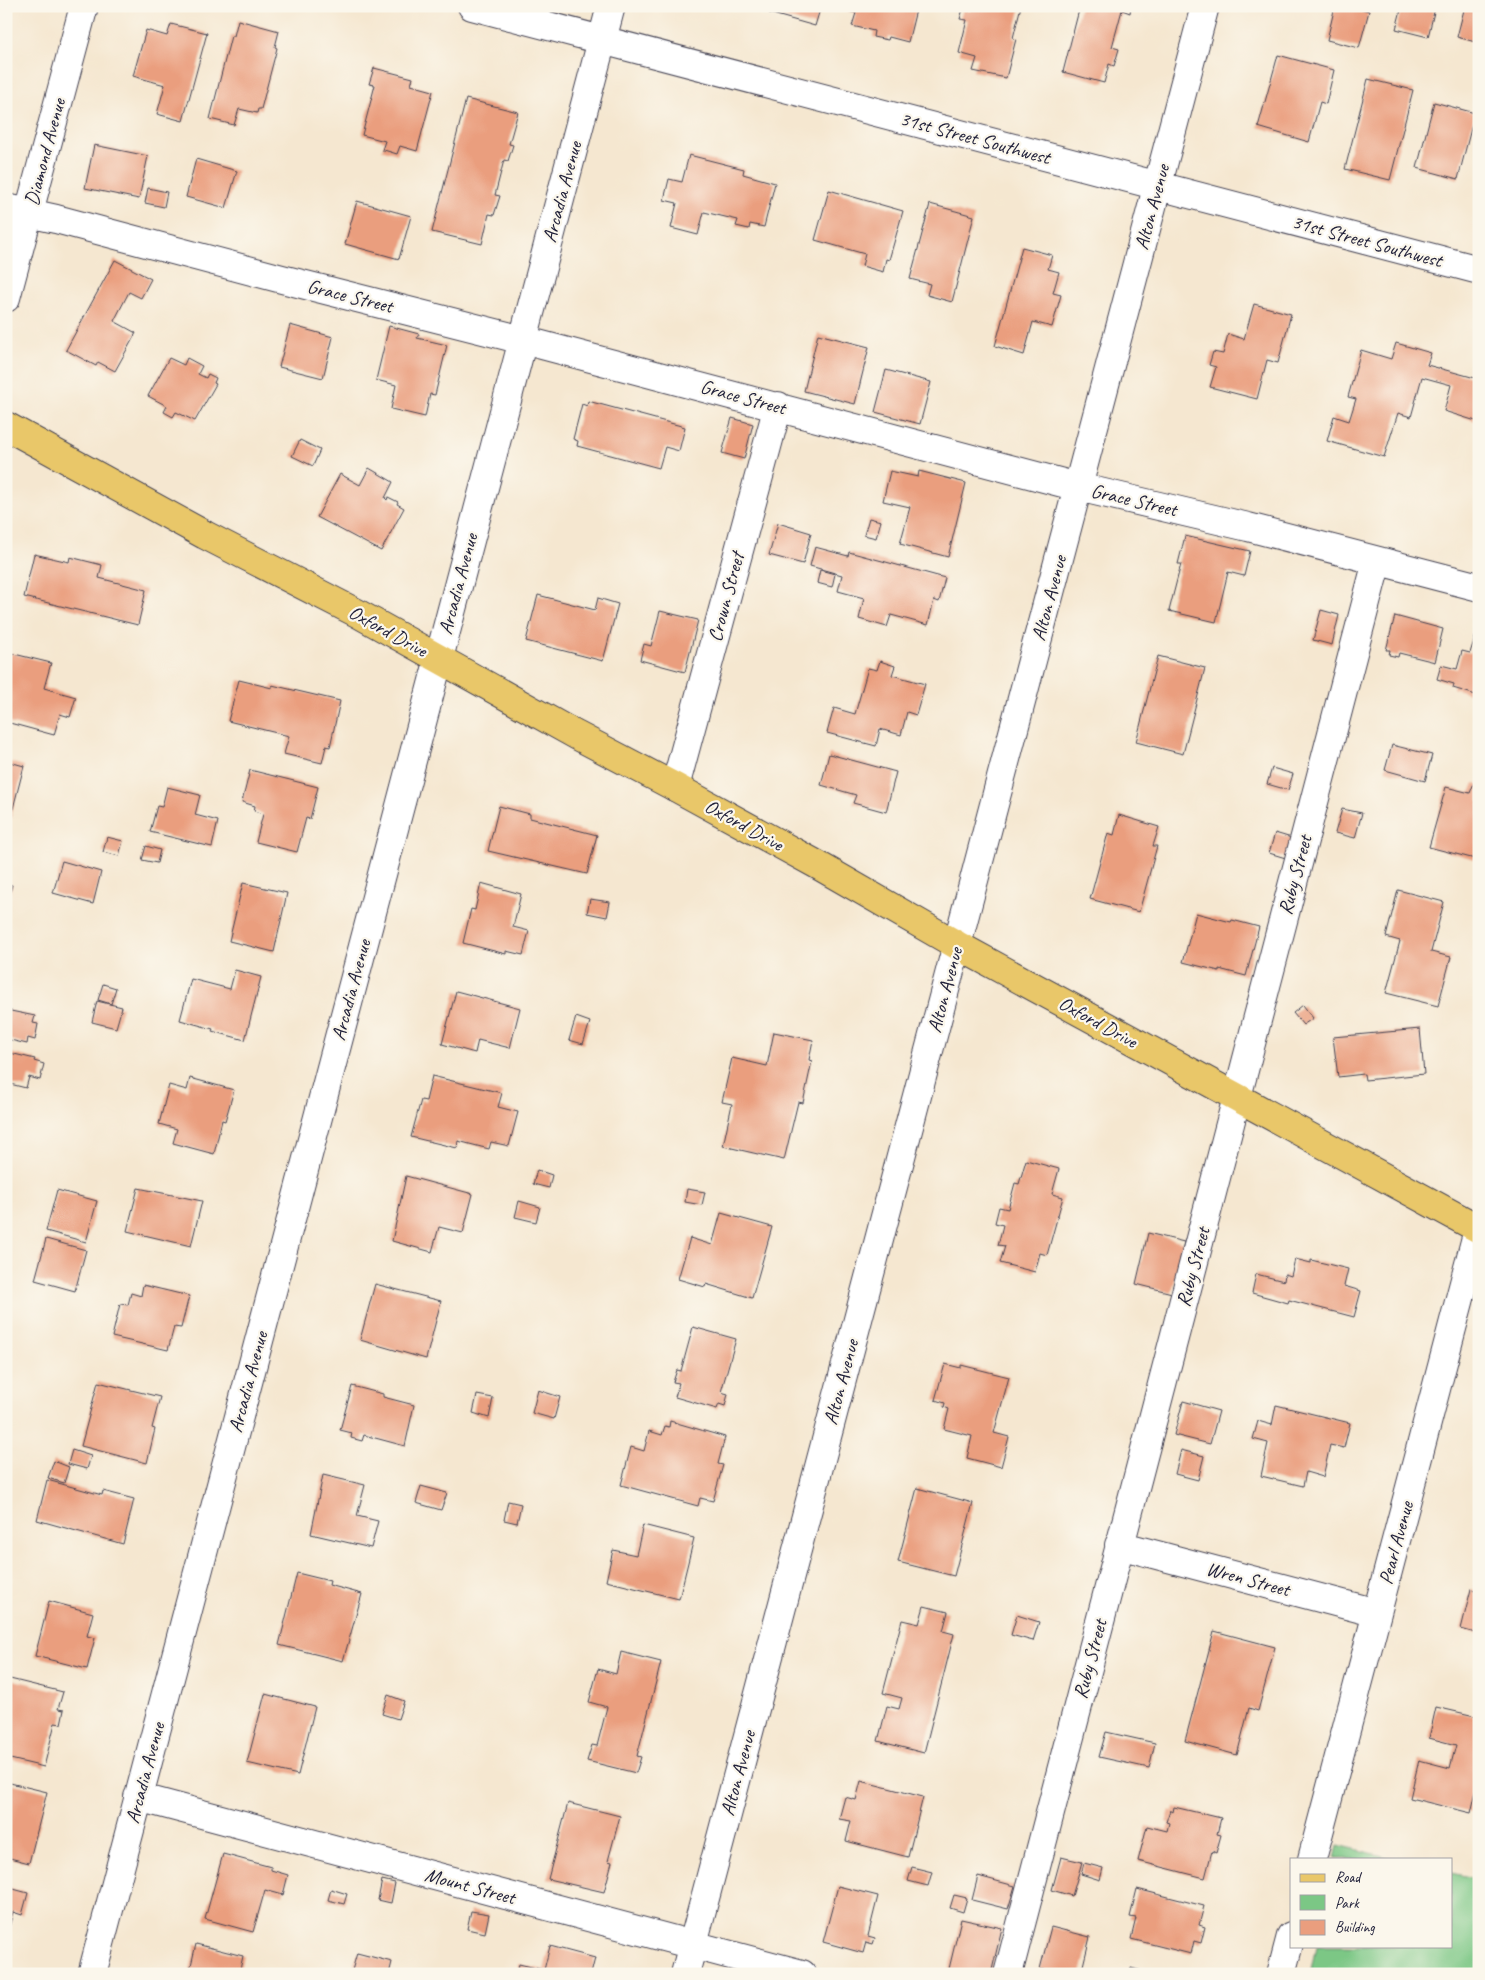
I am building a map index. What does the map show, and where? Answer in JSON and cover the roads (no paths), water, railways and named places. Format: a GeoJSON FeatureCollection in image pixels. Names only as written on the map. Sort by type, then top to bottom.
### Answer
{"type":"FeatureCollection","features":[{"type":"Feature","properties":{"kind":"main road","name":"Oxford Drive"},"geometry":{"type":"LineString","coordinates":[[6,426],[205,535],[357,613],[438,660],[816,864],[957,945],[1479,1228]]}},
{"type":"Feature","properties":{"kind":"street","name":"Diamond Avenue"},"geometry":{"type":"LineString","coordinates":[[6,298],[17,211],[84,6]]}},
{"type":"Feature","properties":{"kind":"street","name":"31st Street Southwest"},"geometry":{"type":"LineString","coordinates":[[472,6],[1479,270]]}},
{"type":"Feature","properties":{"kind":"street","name":"Arcadia Avenue"},"geometry":{"type":"LineString","coordinates":[[92,1974],[611,6]]}},
{"type":"Feature","properties":{"kind":"street","name":"Alton Avenue"},"geometry":{"type":"LineString","coordinates":[[685,1974],[1205,6]]}},
{"type":"Feature","properties":{"kind":"street","name":"Grace Street"},"geometry":{"type":"LineString","coordinates":[[17,211],[778,406],[1078,486],[1248,527],[1479,587]]}},
{"type":"Feature","properties":{"kind":"street","name":"Crown Street"},"geometry":{"type":"LineString","coordinates":[[675,787],[778,406]]}},
{"type":"Feature","properties":{"kind":"street","name":"Ruby Street"},"geometry":{"type":"LineString","coordinates":[[1008,1974],[1377,561]]}},
{"type":"Feature","properties":{"kind":"street","name":"Pearl Avenue"},"geometry":{"type":"LineString","coordinates":[[1312,1858],[1479,1228]]}},
{"type":"Feature","properties":{"kind":"street","name":"Wren Street"},"geometry":{"type":"LineString","coordinates":[[1120,1545],[1377,1613]]}},
{"type":"Feature","properties":{"kind":"street","name":"Mount Street"},"geometry":{"type":"LineString","coordinates":[[138,1797],[802,1974]]}},
{"type":"Feature","properties":{"kind":"street"},"geometry":{"type":"LineString","coordinates":[[1281,1974],[1290,1940]]}}]}
